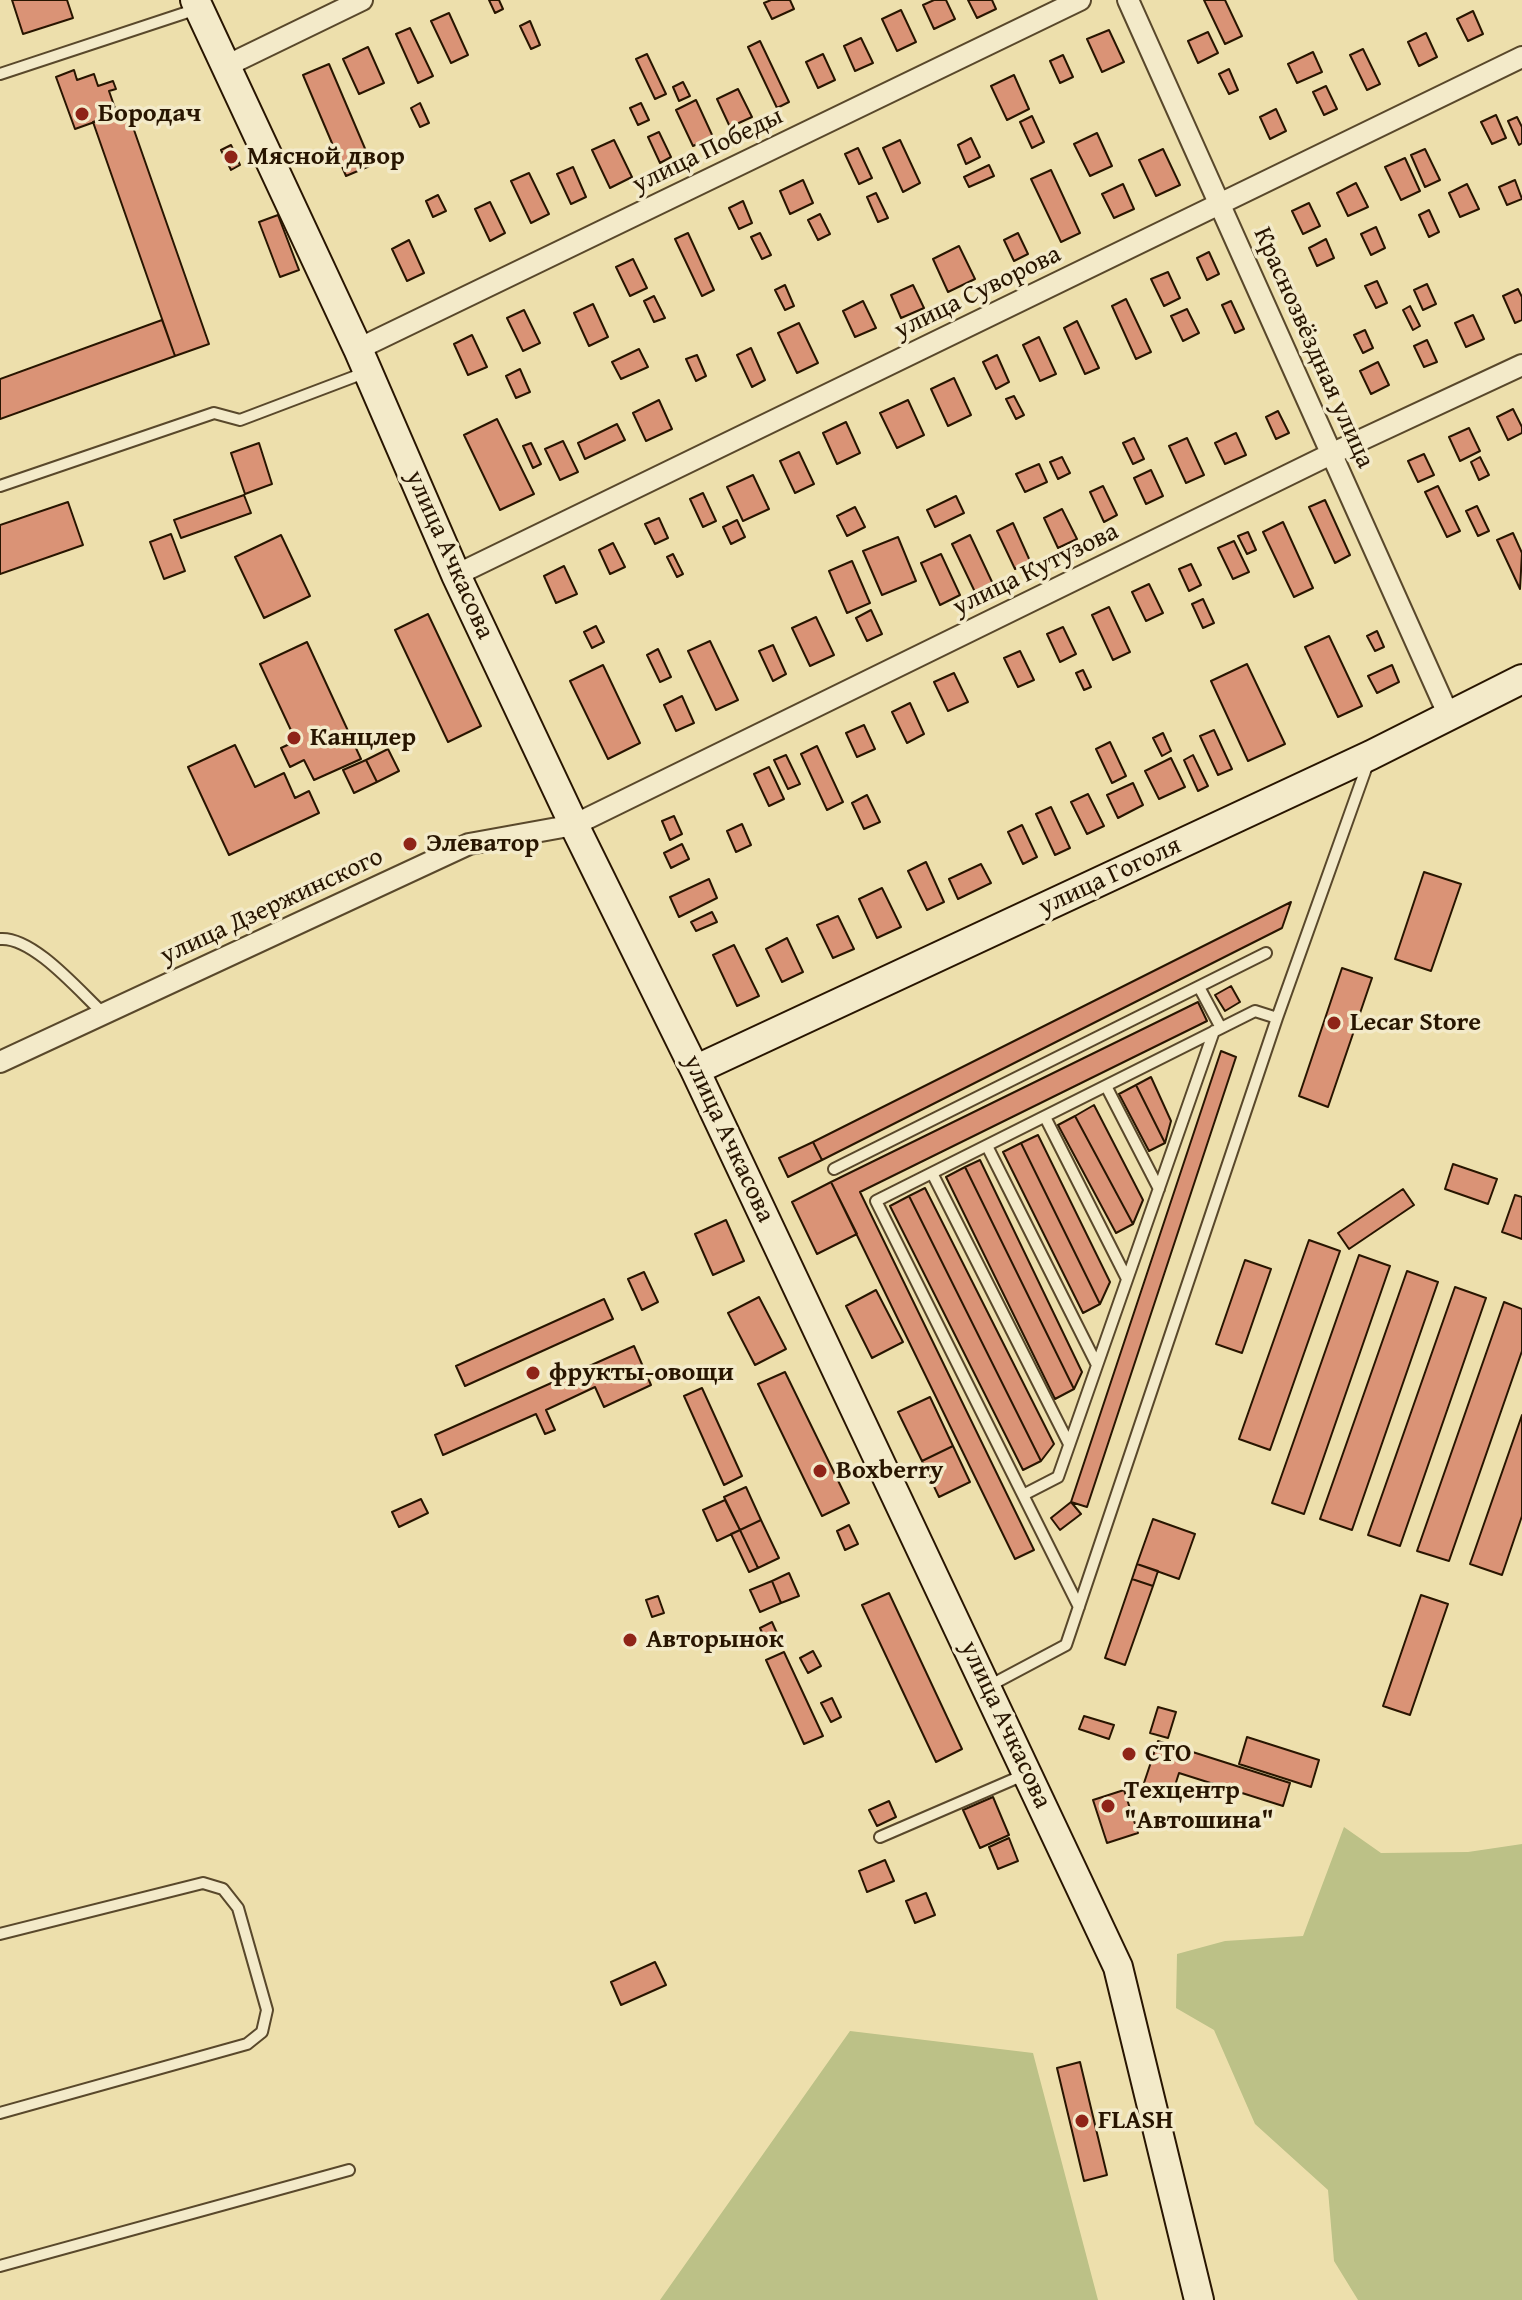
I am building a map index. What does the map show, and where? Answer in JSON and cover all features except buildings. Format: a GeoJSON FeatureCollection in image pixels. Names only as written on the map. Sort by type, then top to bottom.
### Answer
{"type":"FeatureCollection","features":[{"type":"Feature","properties":{"kind":"main road","name":"улица Ачкасова"},"geometry":{"type":"LineString","coordinates":[[197,4],[363,360],[456,575],[574,825],[695,1070],[1118,1967],[1199,2300]]}},
{"type":"Feature","properties":{"kind":"main road","name":"улица Гоголя"},"geometry":{"type":"LineString","coordinates":[[695,1070],[1371,755],[1522,679]]}},
{"type":"Feature","properties":{"kind":"street"},"geometry":{"type":"LineString","coordinates":[[226,66],[362,0]]}},
{"type":"Feature","properties":{"kind":"street","name":"улица Победы"},"geometry":{"type":"LineString","coordinates":[[363,360],[1080,0]]}},
{"type":"Feature","properties":{"kind":"street","name":"Краснозвёздная улица"},"geometry":{"type":"LineString","coordinates":[[1128,0],[1449,716]]}},
{"type":"Feature","properties":{"kind":"street","name":"улица Суворова"},"geometry":{"type":"LineString","coordinates":[[456,575],[1522,57]]}},
{"type":"Feature","properties":{"kind":"street","name":"улица Кутузова"},"geometry":{"type":"LineString","coordinates":[[574,825],[1331,454],[1522,365]]}},
{"type":"Feature","properties":{"kind":"street","name":"улица Дзержинского"},"geometry":{"type":"LineString","coordinates":[[0,1062],[469,844],[574,825]]}},
{"type":"Feature","properties":{"kind":"lane"},"geometry":{"type":"LineString","coordinates":[[0,74],[197,4]]}},
{"type":"Feature","properties":{"kind":"lane"},"geometry":{"type":"LineString","coordinates":[[0,486],[214,413],[240,420],[363,360]]}},
{"type":"Feature","properties":{"kind":"lane"},"geometry":{"type":"LineString","coordinates":[[987,1687],[1066,1645],[1277,1018],[1371,755]]}},
{"type":"Feature","properties":{"kind":"lane"},"geometry":{"type":"LineString","coordinates":[[0,939],[11,938],[38,953],[104,1014]]}},
{"type":"Feature","properties":{"kind":"lane"},"geometry":{"type":"LineString","coordinates":[[834,1169],[1266,953]]}},
{"type":"Feature","properties":{"kind":"lane"},"geometry":{"type":"LineString","coordinates":[[1023,1495],[1058,1477],[1218,1030],[1199,987]]}},
{"type":"Feature","properties":{"kind":"lane"},"geometry":{"type":"LineString","coordinates":[[1079,1607],[876,1201],[1255,1011],[1277,1018]]}},
{"type":"Feature","properties":{"kind":"lane"},"geometry":{"type":"LineString","coordinates":[[1106,1086],[1159,1189]]}},
{"type":"Feature","properties":{"kind":"lane"},"geometry":{"type":"LineString","coordinates":[[1045,1117],[1127,1279]]}},
{"type":"Feature","properties":{"kind":"lane"},"geometry":{"type":"LineString","coordinates":[[987,1146],[1097,1365]]}},
{"type":"Feature","properties":{"kind":"lane"},"geometry":{"type":"LineString","coordinates":[[932,1173],[1069,1444]]}},
{"type":"Feature","properties":{"kind":"lane"},"geometry":{"type":"LineString","coordinates":[[880,1837],[1028,1774]]}},
{"type":"Feature","properties":{"kind":"lane"},"geometry":{"type":"LineString","coordinates":[[0,1934],[203,1883],[223,1889],[238,1908],[267,2010],[262,2032],[247,2044],[0,2113]]}},
{"type":"Feature","properties":{"kind":"lane"},"geometry":{"type":"LineString","coordinates":[[0,2266],[349,2170]]}},
{"type":"Feature","properties":{"kind":"green space"},"geometry":{"type":"Polygon","coordinates":[[[1344,1827],[1381,1853],[1468,1852],[1522,1844],[1522,2300],[1358,2300],[1334,2261],[1328,2190],[1255,2124],[1214,2030],[1176,2008],[1177,1954],[1225,1941],[1303,1936],[1344,1827]]]}},
{"type":"Feature","properties":{"kind":"green space"},"geometry":{"type":"Polygon","coordinates":[[[850,2031],[1033,2053],[1098,2300],[660,2300],[850,2031]]]}},
{"type":"Feature","properties":{"kind":"place","name":"Бородач"},"geometry":{"type":"Point","coordinates":[82,114]}},
{"type":"Feature","properties":{"kind":"place","name":"Мясной двор"},"geometry":{"type":"Point","coordinates":[231,157]}},
{"type":"Feature","properties":{"kind":"place","name":"Канцлер"},"geometry":{"type":"Point","coordinates":[294,738]}},
{"type":"Feature","properties":{"kind":"place","name":"Элеватор"},"geometry":{"type":"Point","coordinates":[410,844]}},
{"type":"Feature","properties":{"kind":"place","name":"Lecar Store"},"geometry":{"type":"Point","coordinates":[1334,1023]}},
{"type":"Feature","properties":{"kind":"place","name":"фрукты-овощи"},"geometry":{"type":"Point","coordinates":[533,1373]}},
{"type":"Feature","properties":{"kind":"place","name":"Boxberry"},"geometry":{"type":"Point","coordinates":[820,1471]}},
{"type":"Feature","properties":{"kind":"place","name":"Авторынок"},"geometry":{"type":"Point","coordinates":[630,1640]}},
{"type":"Feature","properties":{"kind":"place","name":"СТО"},"geometry":{"type":"Point","coordinates":[1129,1754]}},
{"type":"Feature","properties":{"kind":"place","name":"Техцентр \"Автошина\""},"geometry":{"type":"Point","coordinates":[1108,1806]}},
{"type":"Feature","properties":{"kind":"place","name":"FLASH"},"geometry":{"type":"Point","coordinates":[1082,2121]}}]}
